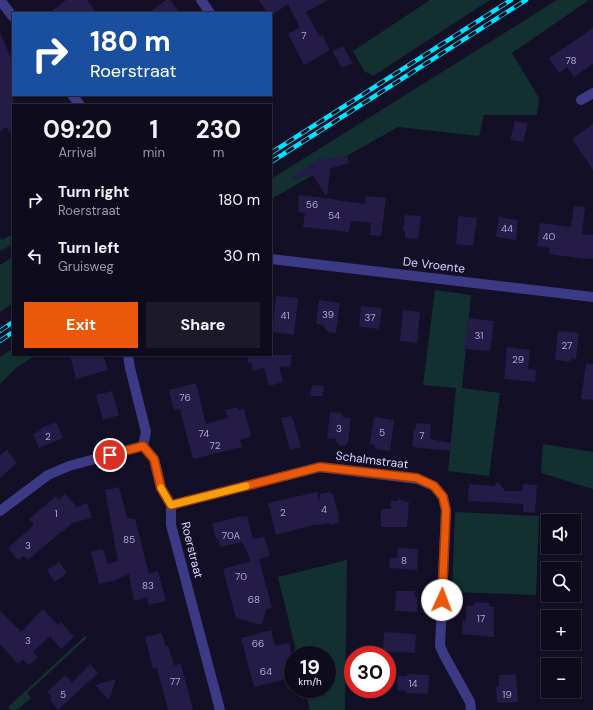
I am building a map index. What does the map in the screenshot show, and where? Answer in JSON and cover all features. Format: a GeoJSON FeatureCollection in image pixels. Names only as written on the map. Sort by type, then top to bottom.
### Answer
{"type":"FeatureCollection","features":[{"type":"Feature","properties":{"kind":"street"},"geometry":{"type":"LineString","coordinates":[[0,0],[12,17]]}},
{"type":"Feature","properties":{"kind":"street"},"geometry":{"type":"LineString","coordinates":[[201,0],[209,12]]}},
{"type":"Feature","properties":{"kind":"street"},"geometry":{"type":"LineString","coordinates":[[581,100],[593,92]]}},
{"type":"Feature","properties":{"kind":"street"},"geometry":{"type":"LineString","coordinates":[[73,96],[79,104]]}},
{"type":"Feature","properties":{"kind":"street","name":"De Vroente"},"geometry":{"type":"LineString","coordinates":[[272,259],[593,297]]}},
{"type":"Feature","properties":{"kind":"street"},"geometry":{"type":"LineString","coordinates":[[0,511],[48,475],[69,466],[143,446],[146,432],[128,356]]}},
{"type":"Feature","properties":{"kind":"street","name":"Roerstraat"},"geometry":{"type":"LineString","coordinates":[[143,446],[154,459],[161,488],[171,505],[172,525],[220,710]]}},
{"type":"Feature","properties":{"kind":"street","name":"Schalmstraat"},"geometry":{"type":"LineString","coordinates":[[171,505],[320,467],[417,478],[434,486],[443,497],[446,510],[440,646],[470,702],[471,710]]}},
{"type":"Feature","properties":{"kind":"green space"},"geometry":{"type":"Polygon","coordinates":[[[430,0],[490,0],[373,76],[364,71],[353,51],[430,0]]]}},
{"type":"Feature","properties":{"kind":"green space"},"geometry":{"type":"Polygon","coordinates":[[[557,0],[589,0],[512,53],[539,98],[537,115],[484,115],[479,136],[398,127],[272,198],[272,178],[557,0]]]}},
{"type":"Feature","properties":{"kind":"green space"},"geometry":{"type":"Polygon","coordinates":[[[12,235],[12,245],[0,251],[0,238],[2,240],[12,235]]]}},
{"type":"Feature","properties":{"kind":"green space"},"geometry":{"type":"Polygon","coordinates":[[[12,258],[12,304],[0,312],[0,265],[12,258]]]}},
{"type":"Feature","properties":{"kind":"green space"},"geometry":{"type":"Polygon","coordinates":[[[435,290],[471,295],[462,388],[500,393],[489,476],[448,471],[456,388],[423,385],[435,290]]]}},
{"type":"Feature","properties":{"kind":"green space"},"geometry":{"type":"Polygon","coordinates":[[[12,349],[12,356],[34,356],[17,367],[0,384],[0,357],[12,349]]]}},
{"type":"Feature","properties":{"kind":"green space"},"geometry":{"type":"Polygon","coordinates":[[[543,444],[593,452],[593,489],[541,473],[543,444]]]}},
{"type":"Feature","properties":{"kind":"green space"},"geometry":{"type":"Polygon","coordinates":[[[455,512],[539,516],[536,595],[452,592],[455,512]]]}},
{"type":"Feature","properties":{"kind":"green space"},"geometry":{"type":"Polygon","coordinates":[[[347,560],[346,646],[344,646],[345,710],[310,710],[307,698],[336,698],[336,646],[295,646],[278,577],[347,560]]]}},
{"type":"Feature","properties":{"kind":"green space"},"geometry":{"type":"Polygon","coordinates":[[[85,636],[87,638],[27,693],[31,698],[17,710],[10,710],[8,707],[85,636]]]}},
{"type":"Feature","properties":{"kind":"building"},"geometry":{"type":"Polygon","coordinates":[[[66,0],[87,0],[96,12],[50,12],[66,0]]]}},
{"type":"Feature","properties":{"kind":"building"},"geometry":{"type":"Polygon","coordinates":[[[166,0],[170,0],[179,12],[149,12],[166,0]]]}},
{"type":"Feature","properties":{"kind":"building"},"geometry":{"type":"Polygon","coordinates":[[[258,0],[328,0],[306,12],[320,37],[322,35],[330,50],[304,65],[288,34],[300,27],[288,4],[272,15],[272,12],[267,12],[258,0]]]}},
{"type":"Feature","properties":{"kind":"building"},"geometry":{"type":"Polygon","coordinates":[[[593,28],[593,64],[574,77],[567,67],[559,73],[549,58],[593,28]]]}},
{"type":"Feature","properties":{"kind":"building"},"geometry":{"type":"Polygon","coordinates":[[[0,32],[12,61],[13,104],[12,135],[6,127],[0,132],[0,32]]]}},
{"type":"Feature","properties":{"kind":"building"},"geometry":{"type":"Polygon","coordinates":[[[343,46],[353,63],[342,68],[332,51],[343,46]]]}},
{"type":"Feature","properties":{"kind":"building"},"geometry":{"type":"Polygon","coordinates":[[[515,121],[528,123],[523,142],[510,140],[515,121]]]}},
{"type":"Feature","properties":{"kind":"building"},"geometry":{"type":"Polygon","coordinates":[[[593,124],[593,170],[572,139],[593,124]]]}},
{"type":"Feature","properties":{"kind":"building"},"geometry":{"type":"Polygon","coordinates":[[[347,155],[349,163],[329,169],[327,197],[312,174],[293,180],[292,177],[322,157],[324,160],[347,155]]]}},
{"type":"Feature","properties":{"kind":"building"},"geometry":{"type":"Polygon","coordinates":[[[299,195],[365,204],[366,196],[386,198],[381,236],[370,235],[371,223],[351,221],[349,232],[303,227],[305,213],[298,212],[299,195]]]}},
{"type":"Feature","properties":{"kind":"building"},"geometry":{"type":"Polygon","coordinates":[[[574,206],[585,207],[582,234],[593,235],[593,259],[549,254],[550,248],[537,246],[540,223],[571,227],[574,206]]]}},
{"type":"Feature","properties":{"kind":"building"},"geometry":{"type":"Polygon","coordinates":[[[405,215],[421,216],[418,239],[405,238],[405,231],[403,230],[405,215]]]}},
{"type":"Feature","properties":{"kind":"building"},"geometry":{"type":"Polygon","coordinates":[[[458,216],[477,218],[473,246],[456,244],[458,216]]]}},
{"type":"Feature","properties":{"kind":"building"},"geometry":{"type":"Polygon","coordinates":[[[499,217],[518,220],[516,240],[496,237],[499,217]]]}},
{"type":"Feature","properties":{"kind":"building"},"geometry":{"type":"Polygon","coordinates":[[[276,296],[298,298],[294,335],[272,332],[276,296]]]}},
{"type":"Feature","properties":{"kind":"building"},"geometry":{"type":"Polygon","coordinates":[[[319,300],[340,303],[336,333],[328,332],[323,325],[316,324],[319,300]]]}},
{"type":"Feature","properties":{"kind":"building"},"geometry":{"type":"Polygon","coordinates":[[[361,306],[382,308],[379,329],[359,327],[361,306]]]}},
{"type":"Feature","properties":{"kind":"building"},"geometry":{"type":"Polygon","coordinates":[[[403,310],[420,312],[417,343],[400,341],[403,310]]]}},
{"type":"Feature","properties":{"kind":"building"},"geometry":{"type":"Polygon","coordinates":[[[468,318],[494,321],[490,351],[464,349],[468,318]]]}},
{"type":"Feature","properties":{"kind":"building"},"geometry":{"type":"Polygon","coordinates":[[[558,331],[579,333],[576,359],[571,358],[571,362],[555,360],[558,331]]]}},
{"type":"Feature","properties":{"kind":"building"},"geometry":{"type":"Polygon","coordinates":[[[507,347],[530,350],[528,369],[536,370],[535,382],[504,379],[507,347]]]}},
{"type":"Feature","properties":{"kind":"building"},"geometry":{"type":"Polygon","coordinates":[[[292,355],[290,367],[279,366],[283,382],[269,386],[264,368],[253,371],[251,363],[248,363],[248,356],[292,355]]]}},
{"type":"Feature","properties":{"kind":"building"},"geometry":{"type":"Polygon","coordinates":[[[70,356],[103,356],[108,370],[76,379],[70,356]]]}},
{"type":"Feature","properties":{"kind":"building"},"geometry":{"type":"Polygon","coordinates":[[[586,364],[593,364],[593,400],[581,399],[586,364]]]}},
{"type":"Feature","properties":{"kind":"building"},"geometry":{"type":"Polygon","coordinates":[[[196,383],[206,424],[228,418],[225,410],[238,407],[239,410],[244,409],[251,436],[240,440],[242,447],[193,459],[180,409],[174,410],[169,390],[196,383]]]}},
{"type":"Feature","properties":{"kind":"building"},"geometry":{"type":"Polygon","coordinates":[[[312,385],[324,386],[323,396],[310,396],[312,385]]]}},
{"type":"Feature","properties":{"kind":"building"},"geometry":{"type":"Polygon","coordinates":[[[112,391],[119,415],[103,420],[96,395],[112,391]]]}},
{"type":"Feature","properties":{"kind":"building"},"geometry":{"type":"Polygon","coordinates":[[[330,412],[340,413],[344,418],[351,418],[348,443],[344,446],[339,445],[336,442],[336,439],[327,438],[330,412]]]}},
{"type":"Feature","properties":{"kind":"building"},"geometry":{"type":"Polygon","coordinates":[[[292,416],[301,447],[290,450],[281,418],[292,416]]]}},
{"type":"Feature","properties":{"kind":"building"},"geometry":{"type":"Polygon","coordinates":[[[374,417],[394,420],[390,451],[375,449],[375,445],[370,444],[374,417]]]}},
{"type":"Feature","properties":{"kind":"building"},"geometry":{"type":"Polygon","coordinates":[[[56,422],[63,438],[39,448],[33,434],[41,430],[41,428],[56,422]]]}},
{"type":"Feature","properties":{"kind":"building"},"geometry":{"type":"Polygon","coordinates":[[[416,423],[431,424],[430,439],[451,443],[450,451],[412,447],[416,423]]]}},
{"type":"Feature","properties":{"kind":"building"},"geometry":{"type":"Polygon","coordinates":[[[7,450],[17,463],[0,478],[0,455],[7,450]]]}},
{"type":"Feature","properties":{"kind":"building"},"geometry":{"type":"Polygon","coordinates":[[[498,482],[505,491],[523,491],[523,484],[537,485],[535,513],[523,512],[523,504],[468,501],[469,484],[494,486],[498,482]]]}},
{"type":"Feature","properties":{"kind":"building"},"geometry":{"type":"Polygon","coordinates":[[[119,487],[127,518],[135,519],[149,574],[158,571],[166,601],[149,605],[147,597],[134,601],[129,574],[113,581],[99,584],[91,552],[103,549],[108,564],[118,561],[105,490],[119,487]]]}},
{"type":"Feature","properties":{"kind":"building"},"geometry":{"type":"Polygon","coordinates":[[[317,492],[319,501],[320,494],[330,492],[333,494],[339,517],[338,523],[330,525],[329,523],[316,526],[317,524],[276,535],[268,503],[317,492]]]}},
{"type":"Feature","properties":{"kind":"building"},"geometry":{"type":"Polygon","coordinates":[[[65,494],[77,507],[87,503],[92,518],[72,523],[27,560],[24,556],[18,560],[8,548],[34,525],[29,519],[56,496],[59,500],[65,494]]]}},
{"type":"Feature","properties":{"kind":"building"},"geometry":{"type":"Polygon","coordinates":[[[399,498],[403,501],[409,502],[407,527],[381,527],[381,509],[391,509],[391,501],[397,501],[399,498]]]}},
{"type":"Feature","properties":{"kind":"building"},"geometry":{"type":"Polygon","coordinates":[[[241,516],[247,516],[253,539],[264,537],[270,556],[258,559],[272,608],[266,609],[262,625],[236,618],[223,569],[251,561],[242,542],[220,547],[212,524],[241,516]]]}},
{"type":"Feature","properties":{"kind":"building"},"geometry":{"type":"Polygon","coordinates":[[[398,548],[418,549],[417,570],[389,568],[390,558],[397,558],[398,548]]]}},
{"type":"Feature","properties":{"kind":"building"},"geometry":{"type":"Polygon","coordinates":[[[59,562],[67,573],[55,582],[47,570],[59,562]]]}},
{"type":"Feature","properties":{"kind":"building"},"geometry":{"type":"Polygon","coordinates":[[[396,591],[415,591],[415,597],[417,597],[417,612],[395,611],[396,591]]]}},
{"type":"Feature","properties":{"kind":"building"},"geometry":{"type":"Polygon","coordinates":[[[475,602],[489,603],[489,606],[494,607],[494,637],[462,634],[463,620],[466,621],[466,606],[475,605],[475,602]]]}},
{"type":"Feature","properties":{"kind":"building"},"geometry":{"type":"Polygon","coordinates":[[[43,609],[58,625],[61,622],[74,637],[61,649],[50,636],[33,652],[38,657],[29,665],[23,660],[18,664],[0,644],[0,611],[21,632],[43,609]]]}},
{"type":"Feature","properties":{"kind":"building"},"geometry":{"type":"Polygon","coordinates":[[[271,630],[275,646],[289,643],[290,646],[284,646],[284,680],[254,687],[241,638],[271,630]]]}},
{"type":"Feature","properties":{"kind":"building"},"geometry":{"type":"Polygon","coordinates":[[[384,632],[416,634],[415,653],[396,652],[396,646],[383,646],[384,632]]]}},
{"type":"Feature","properties":{"kind":"building"},"geometry":{"type":"Polygon","coordinates":[[[162,633],[174,665],[181,664],[193,710],[168,710],[157,668],[153,669],[145,637],[162,633]]]}},
{"type":"Feature","properties":{"kind":"building"},"geometry":{"type":"Polygon","coordinates":[[[90,664],[98,673],[58,710],[50,700],[52,697],[47,692],[65,675],[72,682],[90,664]]]}},
{"type":"Feature","properties":{"kind":"building"},"geometry":{"type":"Polygon","coordinates":[[[407,674],[429,675],[428,694],[406,693],[406,691],[397,690],[398,676],[407,676],[407,674]]]}},
{"type":"Feature","properties":{"kind":"building"},"geometry":{"type":"Polygon","coordinates":[[[516,674],[518,702],[497,703],[496,687],[499,686],[499,675],[516,674]]]}},
{"type":"Feature","properties":{"kind":"building"},"geometry":{"type":"Polygon","coordinates":[[[116,679],[109,700],[95,685],[116,679]]]}},
{"type":"Feature","properties":{"kind":"railway"},"geometry":{"type":"LineString","coordinates":[[272,152],[511,0]]}},
{"type":"Feature","properties":{"kind":"railway"},"geometry":{"type":"LineString","coordinates":[[272,161],[526,0]]}},
{"type":"Feature","properties":{"kind":"railway"},"geometry":{"type":"LineString","coordinates":[[0,331],[12,323]]}},
{"type":"Feature","properties":{"kind":"railway"},"geometry":{"type":"LineString","coordinates":[[0,341],[12,333]]}},
{"type":"Feature","properties":{"kind":"slow traffic"},"geometry":{"type":"LineString","coordinates":[[161,488],[171,505],[246,486]]}},
{"type":"Feature","properties":{"kind":"route"},"geometry":{"type":"LineString","coordinates":[[110,455],[143,446],[154,459],[161,488],[171,505],[320,467],[417,478],[434,486],[443,497],[446,510],[442,600]]}}]}
